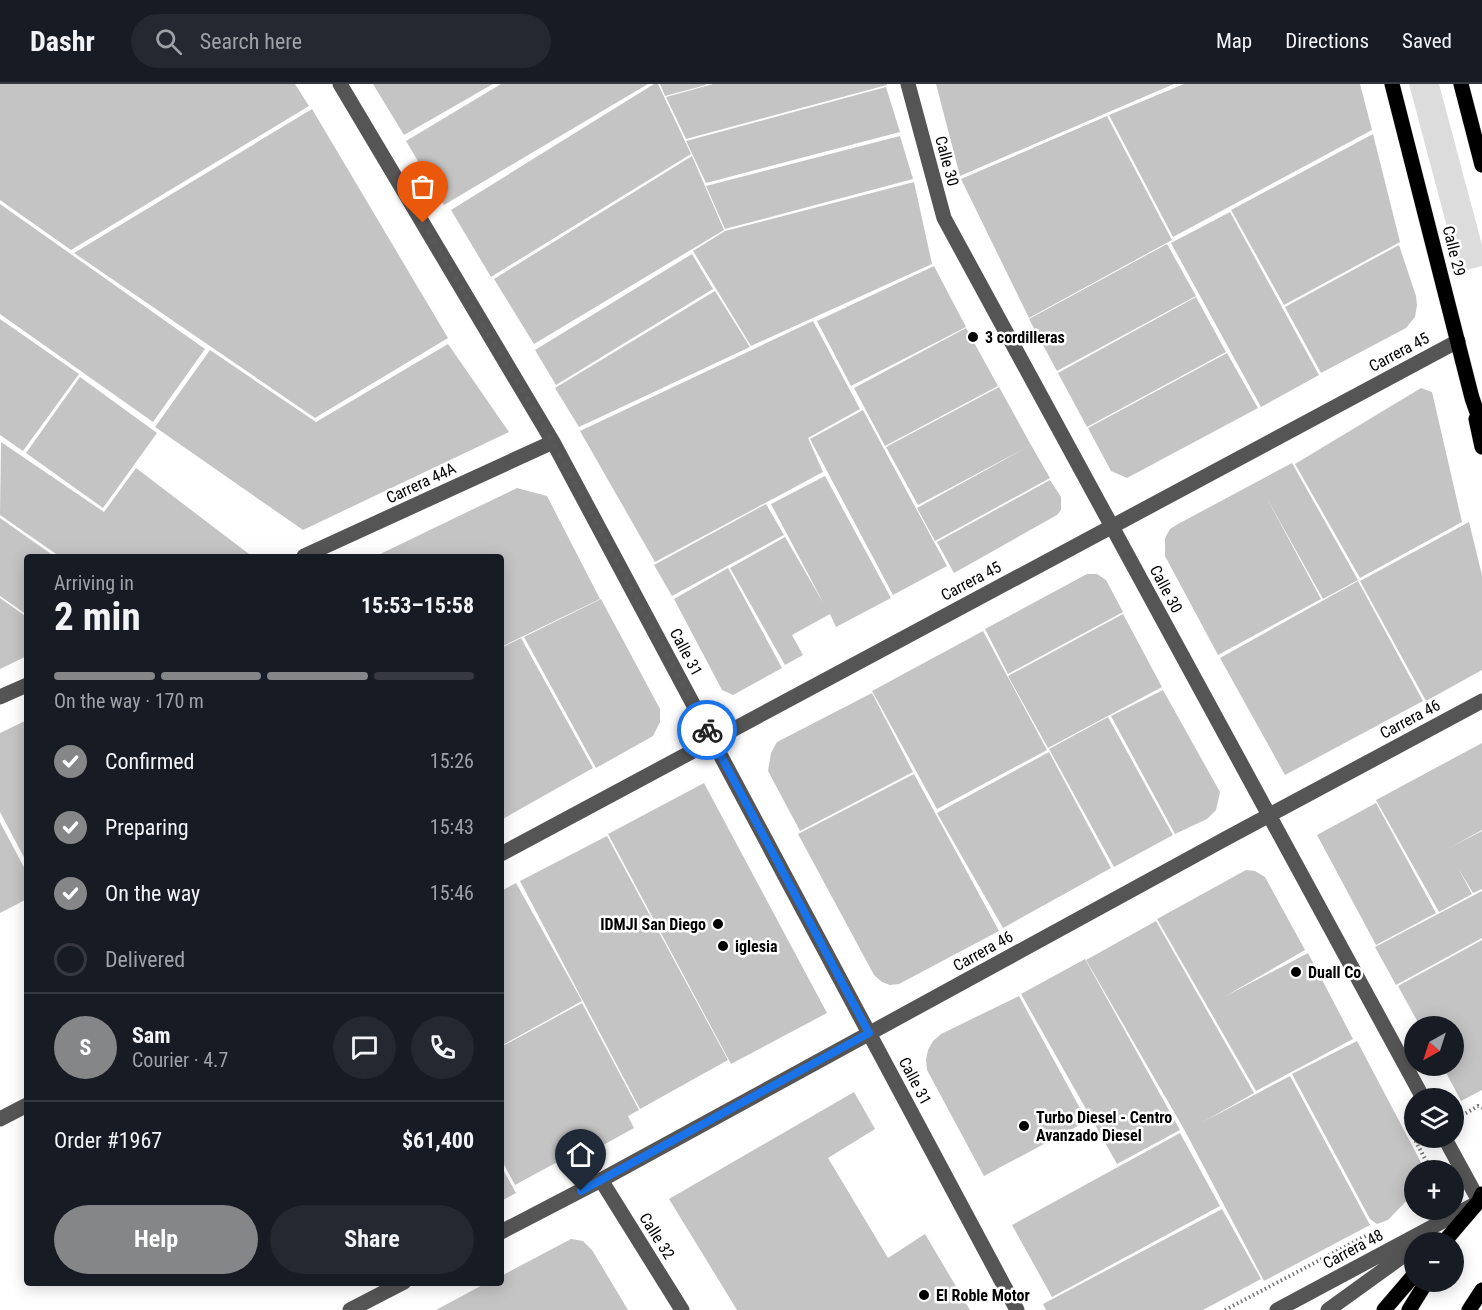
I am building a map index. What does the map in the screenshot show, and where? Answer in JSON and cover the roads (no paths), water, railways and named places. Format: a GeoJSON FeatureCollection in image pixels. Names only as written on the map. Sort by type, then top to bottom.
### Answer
{"type":"FeatureCollection","features":[{"type":"Feature","properties":{"kind":"main road","name":"Calle 29"},"geometry":{"type":"LineString","coordinates":[[1392,84],[1472,398],[1482,427]]}},
{"type":"Feature","properties":{"kind":"main road"},"geometry":{"type":"LineString","coordinates":[[1461,84],[1482,165]]}},
{"type":"Feature","properties":{"kind":"main road"},"geometry":{"type":"LineString","coordinates":[[1472,398],[1482,447]]}},
{"type":"Feature","properties":{"kind":"main road"},"geometry":{"type":"LineString","coordinates":[[1452,1232],[1481,1198]]}},
{"type":"Feature","properties":{"kind":"main road"},"geometry":{"type":"LineString","coordinates":[[1459,1232],[1481,1198]]}},
{"type":"Feature","properties":{"kind":"main road"},"geometry":{"type":"LineString","coordinates":[[1384,1310],[1404,1287]]}},
{"type":"Feature","properties":{"kind":"main road"},"geometry":{"type":"LineString","coordinates":[[1469,1310],[1482,1290]]}},
{"type":"Feature","properties":{"kind":"main road"},"geometry":{"type":"LineString","coordinates":[[1409,1310],[1420,1292]]}},
{"type":"Feature","properties":{"kind":"street","name":"Calle 31"},"geometry":{"type":"LineString","coordinates":[[340,84],[553,442],[1017,1310]]}},
{"type":"Feature","properties":{"kind":"street","name":"Calle 30"},"geometry":{"type":"LineString","coordinates":[[908,84],[944,218],[1418,1088]]}},
{"type":"Feature","properties":{"kind":"street","name":"Carrera 45"},"geometry":{"type":"LineString","coordinates":[[504,852],[1458,341]]}},
{"type":"Feature","properties":{"kind":"street","name":"Carrera 44A"},"geometry":{"type":"LineString","coordinates":[[308,554],[553,442]]}},
{"type":"Feature","properties":{"kind":"street"},"geometry":{"type":"LineString","coordinates":[[0,697],[24,686]]}},
{"type":"Feature","properties":{"kind":"street","name":"Carrera 46"},"geometry":{"type":"LineString","coordinates":[[504,1230],[601,1180],[1482,701]]}},
{"type":"Feature","properties":{"kind":"street"},"geometry":{"type":"LineString","coordinates":[[0,1119],[24,1107]]}},
{"type":"Feature","properties":{"kind":"street"},"geometry":{"type":"LineString","coordinates":[[1435,1232],[1481,1198],[1451,1148]]}},
{"type":"Feature","properties":{"kind":"street","name":"Calle 32"},"geometry":{"type":"LineString","coordinates":[[601,1180],[682,1310]]}},
{"type":"Feature","properties":{"kind":"street","name":"Carrera 48"},"geometry":{"type":"LineString","coordinates":[[1277,1310],[1481,1198]]}},
{"type":"Feature","properties":{"kind":"street","name":"Carrera 48"},"geometry":{"type":"LineString","coordinates":[[1328,1310],[1404,1255]]}},
{"type":"Feature","properties":{"kind":"street"},"geometry":{"type":"LineString","coordinates":[[350,1310],[396,1286]]}},
{"type":"Feature","properties":{"kind":"place","name":"3 cordilleras"},"geometry":{"type":"Point","coordinates":[973,337]}},
{"type":"Feature","properties":{"kind":"place","name":"IDMJI San Diego"},"geometry":{"type":"Point","coordinates":[718,924]}},
{"type":"Feature","properties":{"kind":"place","name":"iglesia"},"geometry":{"type":"Point","coordinates":[723,946]}},
{"type":"Feature","properties":{"kind":"place","name":"Duall Co"},"geometry":{"type":"Point","coordinates":[1296,972]}},
{"type":"Feature","properties":{"kind":"place","name":"Turbo Diesel - Centro Avanzado Diesel"},"geometry":{"type":"Point","coordinates":[1024,1126]}},
{"type":"Feature","properties":{"kind":"place","name":"El Roble Motor"},"geometry":{"type":"Point","coordinates":[924,1295]}}]}
